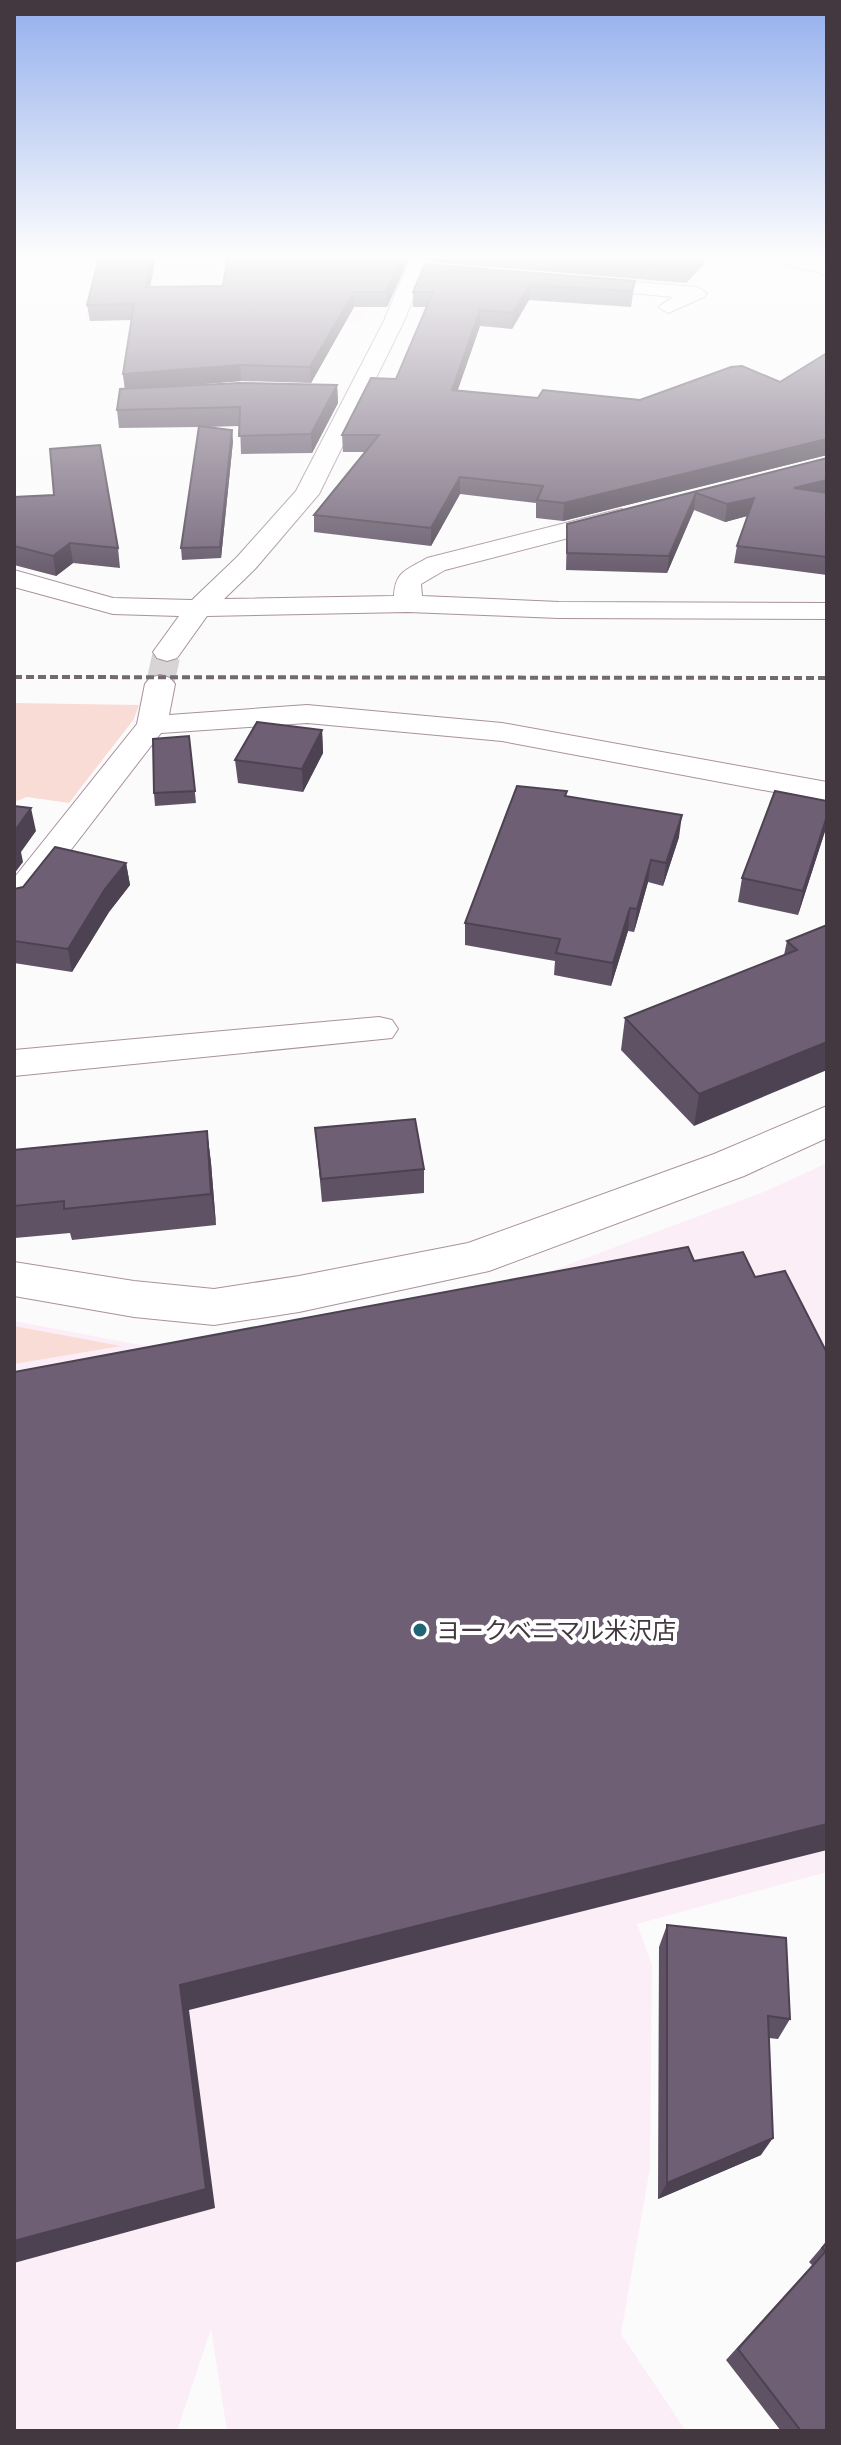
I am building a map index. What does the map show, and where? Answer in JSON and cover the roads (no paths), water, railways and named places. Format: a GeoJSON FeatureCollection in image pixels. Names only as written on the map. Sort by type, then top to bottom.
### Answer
{"type":"FeatureCollection","features":[{"type":"Feature","properties":{"kind":"street"},"geometry":{"type":"LineString","coordinates":[[167,652],[199,608],[246,563],[307,494],[370,368]]}},
{"type":"Feature","properties":{"kind":"street"},"geometry":{"type":"LineString","coordinates":[[331,393],[357,394]]}},
{"type":"Feature","properties":{"kind":"street"},"geometry":{"type":"LineString","coordinates":[[408,604],[408,581],[436,564],[647,510]]}},
{"type":"Feature","properties":{"kind":"street"},"geometry":{"type":"LineString","coordinates":[[14,578],[113,606],[199,608],[408,604],[559,610],[827,611]]}},
{"type":"Feature","properties":{"kind":"street"},"geometry":{"type":"LineString","coordinates":[[20,885],[152,725],[160,684]]}},
{"type":"Feature","properties":{"kind":"street"},"geometry":{"type":"LineString","coordinates":[[152,725],[307,714],[502,732],[827,792]]}},
{"type":"Feature","properties":{"kind":"street"},"geometry":{"type":"LineString","coordinates":[[14,1063],[379,1029]]}},
{"type":"Feature","properties":{"kind":"street"},"geometry":{"type":"LineString","coordinates":[[14,1279],[134,1299],[214,1307],[299,1294],[473,1259],[729,1165],[827,1121]]}},
{"type":"Feature","properties":{"kind":"tunnel"},"geometry":{"type":"LineString","coordinates":[[160,684],[167,652]]}},
{"type":"Feature","properties":{"kind":"railway"},"geometry":{"type":"LineString","coordinates":[[14,677],[827,678]]}},
{"type":"Feature","properties":{"kind":"place","name":"ヨークベニマル米沢店"},"geometry":{"type":"Point","coordinates":[420,1630]}}]}
